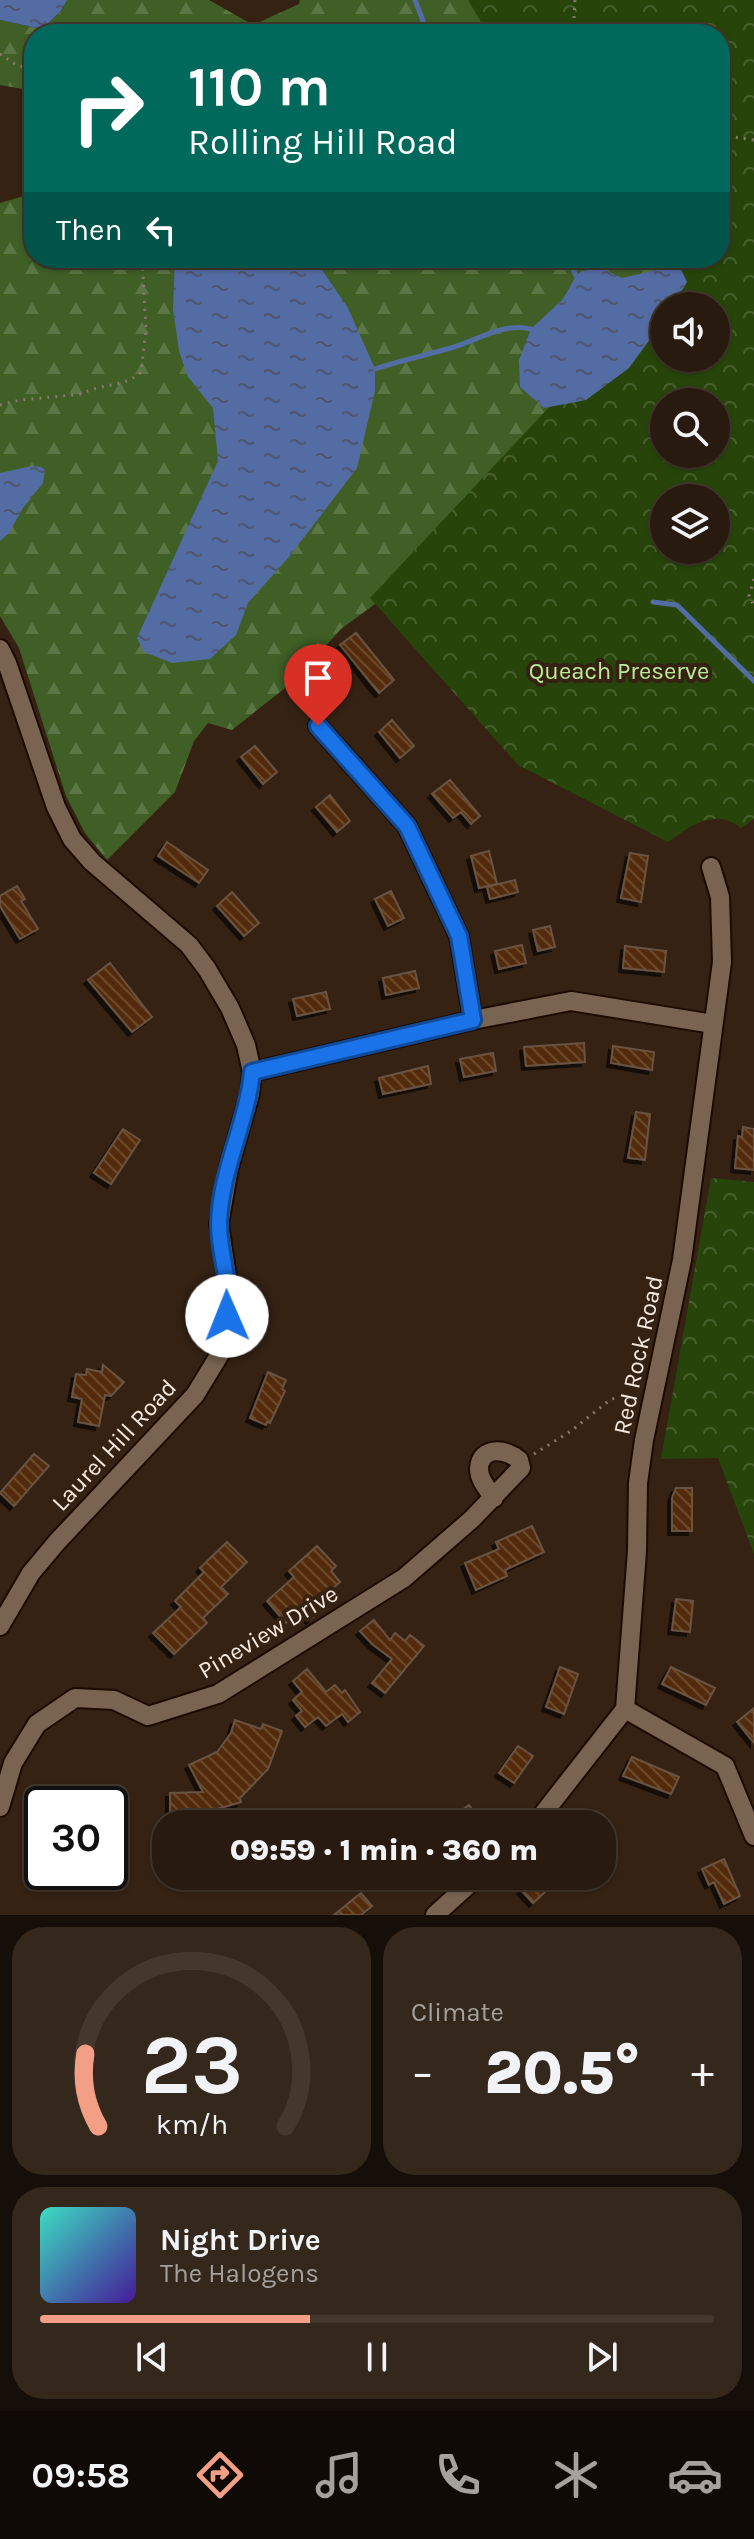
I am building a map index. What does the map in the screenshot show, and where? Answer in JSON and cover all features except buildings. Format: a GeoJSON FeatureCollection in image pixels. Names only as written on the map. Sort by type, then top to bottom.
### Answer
{"type":"FeatureCollection","features":[{"type":"Feature","properties":{"kind":"street","name":"Laurel Hill Road"},"geometry":{"type":"LineString","coordinates":[[0,649],[56,807],[72,839],[92,862],[189,945],[230,1008],[246,1045],[252,1072],[250,1094],[229,1167],[219,1224],[230,1297],[223,1349],[195,1395],[31,1573],[0,1626]]}},
{"type":"Feature","properties":{"kind":"street"},"geometry":{"type":"LineString","coordinates":[[318,726],[407,826],[459,936],[473,1020]]}},
{"type":"Feature","properties":{"kind":"street","name":"Red Rock Road"},"geometry":{"type":"LineString","coordinates":[[625,1709],[637,1551],[638,1483],[682,1260],[722,962],[720,897],[711,867]]}},
{"type":"Feature","properties":{"kind":"street"},"geometry":{"type":"LineString","coordinates":[[252,1072],[473,1020],[571,1001],[713,1024]]}},
{"type":"Feature","properties":{"kind":"street"},"geometry":{"type":"LineString","coordinates":[[494,1498],[481,1477],[479,1466],[483,1457],[505,1450],[519,1460]]}},
{"type":"Feature","properties":{"kind":"street","name":"Pineview Drive"},"geometry":{"type":"LineString","coordinates":[[0,1807],[13,1763],[37,1724],[75,1698],[114,1700],[148,1716],[218,1694],[404,1578],[494,1498],[521,1468],[519,1460]]}},
{"type":"Feature","properties":{"kind":"street"},"geometry":{"type":"LineString","coordinates":[[546,1810],[625,1709],[725,1766],[754,1836]]}},
{"type":"Feature","properties":{"kind":"street"},"geometry":{"type":"LineString","coordinates":[[435,1915],[463,1890]]}},
{"type":"Feature","properties":{"kind":"path"},"geometry":{"type":"LineString","coordinates":[[574,24],[575,0]]}},
{"type":"Feature","properties":{"kind":"path"},"geometry":{"type":"LineString","coordinates":[[0,54],[18,66],[24,66]]}},
{"type":"Feature","properties":{"kind":"path"},"geometry":{"type":"LineString","coordinates":[[730,136],[754,140]]}},
{"type":"Feature","properties":{"kind":"path"},"geometry":{"type":"LineString","coordinates":[[0,405],[82,394],[134,379],[141,372],[146,329],[143,268]]}},
{"type":"Feature","properties":{"kind":"path"},"geometry":{"type":"LineString","coordinates":[[754,579],[749,596],[754,606]]}},
{"type":"Feature","properties":{"kind":"path"},"geometry":{"type":"LineString","coordinates":[[519,1460],[571,1431],[611,1399],[631,1396],[653,1401]]}},
{"type":"Feature","properties":{"kind":"green space"},"geometry":{"type":"Polygon","coordinates":[[[67,0],[209,0],[251,24],[47,24],[67,0]]]}},
{"type":"Feature","properties":{"kind":"green space"},"geometry":{"type":"Polygon","coordinates":[[[300,0],[754,0],[754,785],[383,598],[341,629],[294,681],[232,730],[208,723],[194,741],[175,792],[107,860],[85,833],[66,796],[19,648],[0,616],[0,203],[24,196],[24,268],[730,268],[730,24],[255,24],[299,4],[300,0]]]}},
{"type":"Feature","properties":{"kind":"green space","name":"Queach Preserve"},"geometry":{"type":"Polygon","coordinates":[[[468,0],[754,0],[754,819],[741,828],[722,819],[703,821],[668,842],[518,765],[370,598],[650,300],[650,372],[730,372],[730,292],[657,292],[680,268],[730,268],[730,24],[482,24],[468,0]]]}},
{"type":"Feature","properties":{"kind":"green space"},"geometry":{"type":"Polygon","coordinates":[[[0,20],[24,25],[24,89],[0,85],[0,20]]]}},
{"type":"Feature","properties":{"kind":"green space"},"geometry":{"type":"Polygon","coordinates":[[[711,1178],[754,1182],[754,1554],[718,1458],[661,1459],[711,1178]]]}},
{"type":"Feature","properties":{"kind":"water"},"geometry":{"type":"Polygon","coordinates":[[[0,0],[67,0],[47,24],[24,25],[0,20],[0,0]]]}},
{"type":"Feature","properties":{"kind":"water"},"geometry":{"type":"Polygon","coordinates":[[[175,268],[321,268],[348,308],[375,369],[375,391],[357,468],[289,557],[248,603],[236,635],[210,659],[172,663],[144,652],[137,638],[218,461],[213,408],[188,377],[179,351],[173,309],[175,268]]]}},
{"type":"Feature","properties":{"kind":"water"},"geometry":{"type":"Polygon","coordinates":[[[601,268],[622,278],[666,268],[680,268],[687,282],[681,292],[650,292],[650,339],[629,368],[586,400],[544,408],[520,387],[519,360],[531,329],[563,299],[576,276],[582,271],[601,268]]]}},
{"type":"Feature","properties":{"kind":"water"},"geometry":{"type":"Polygon","coordinates":[[[32,466],[45,470],[43,483],[23,508],[9,533],[0,541],[0,473],[32,466]]]}},
{"type":"Feature","properties":{"kind":"waterway"},"geometry":{"type":"LineString","coordinates":[[415,0],[424,24]]}},
{"type":"Feature","properties":{"kind":"waterway"},"geometry":{"type":"LineString","coordinates":[[572,268],[576,276]]}},
{"type":"Feature","properties":{"kind":"waterway"},"geometry":{"type":"LineString","coordinates":[[375,369],[458,346],[499,330],[531,329]]}},
{"type":"Feature","properties":{"kind":"waterway"},"geometry":{"type":"LineString","coordinates":[[653,602],[677,605],[754,681]]}},
{"type":"Feature","properties":{"kind":"route"},"geometry":{"type":"LineString","coordinates":[[227,1316],[230,1297],[219,1224],[229,1167],[250,1094],[252,1072],[473,1020],[459,936],[407,826],[318,726]]}}]}
